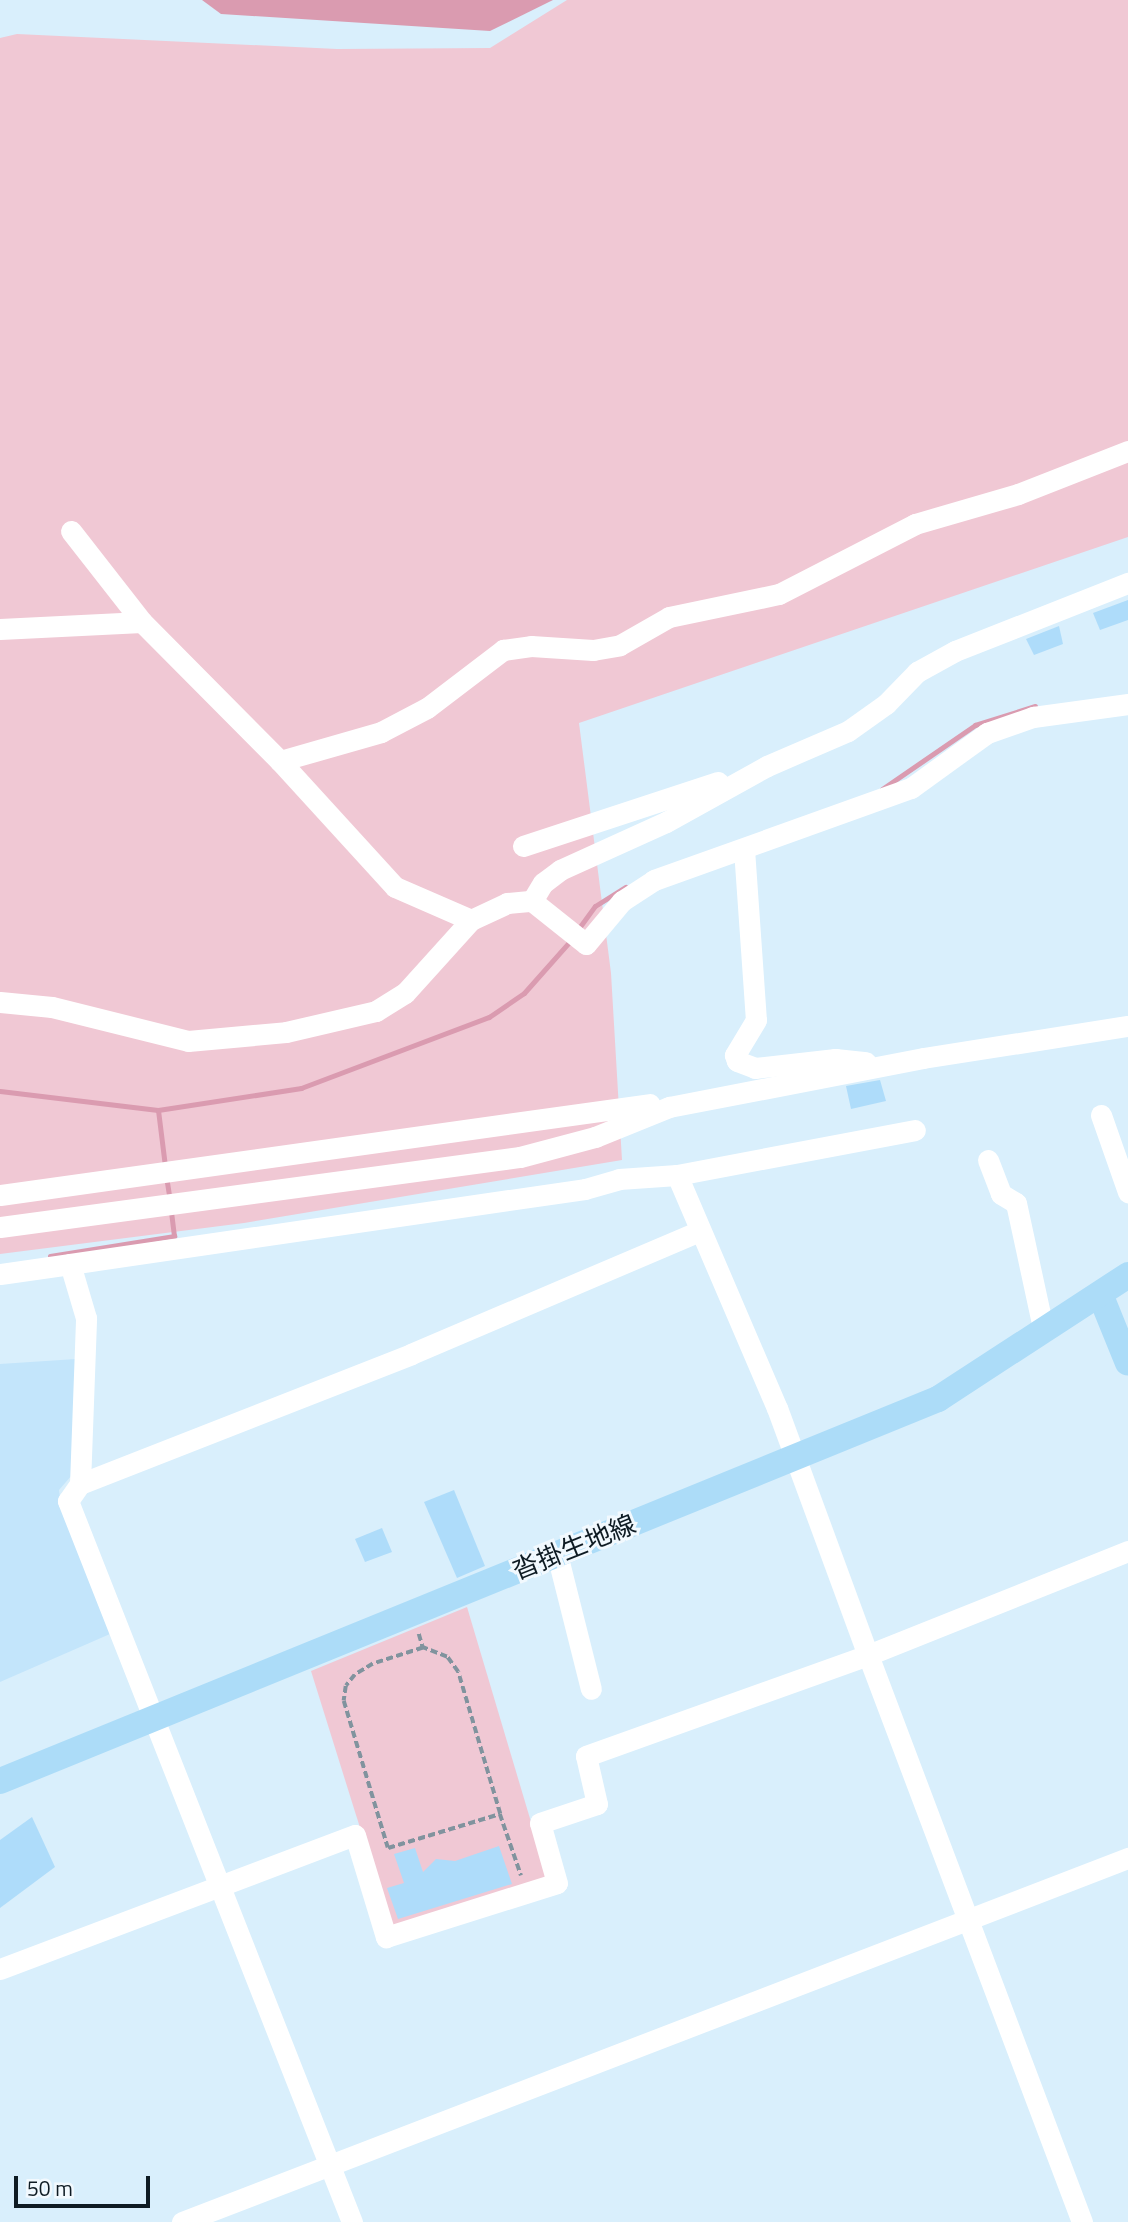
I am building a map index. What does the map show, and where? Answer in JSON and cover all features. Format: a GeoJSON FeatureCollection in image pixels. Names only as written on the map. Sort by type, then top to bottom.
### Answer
{"type":"FeatureCollection","features":[{"type":"Feature","properties":{"kind":"main road","name":"沓掛生地線"},"geometry":{"type":"LineString","coordinates":[[0,1781],[939,1399],[1128,1275]]}},
{"type":"Feature","properties":{"kind":"main road"},"geometry":{"type":"LineString","coordinates":[[1100,1294],[1128,1363]]}},
{"type":"Feature","properties":{"kind":"street"},"geometry":{"type":"LineString","coordinates":[[280,761],[381,732],[427,708],[503,650],[531,646],[593,650],[620,645],[669,617],[779,594],[915,524],[1018,494],[1128,451]]}},
{"type":"Feature","properties":{"kind":"street"},"geometry":{"type":"LineString","coordinates":[[71,531],[88,558],[142,622],[280,761],[395,887],[471,920]]}},
{"type":"Feature","properties":{"kind":"street"},"geometry":{"type":"LineString","coordinates":[[523,846],[767,766],[848,732],[886,704],[917,672],[955,651],[1128,583]]}},
{"type":"Feature","properties":{"kind":"street"},"geometry":{"type":"LineString","coordinates":[[0,629],[142,622]]}},
{"type":"Feature","properties":{"kind":"street"},"geometry":{"type":"LineString","coordinates":[[0,1002],[52,1007],[188,1041],[286,1032],[376,1012],[405,993],[471,920],[507,903],[532,901],[586,944],[622,901],[654,880],[911,788],[987,733],[1033,717],[1128,704]]}},
{"type":"Feature","properties":{"kind":"street"},"geometry":{"type":"LineString","coordinates":[[532,901],[543,883],[560,870],[666,822],[767,766]]}},
{"type":"Feature","properties":{"kind":"street"},"geometry":{"type":"LineString","coordinates":[[744,849],[756,1020],[735,1055],[737,1061],[755,1068],[835,1059],[889,1064]]}},
{"type":"Feature","properties":{"kind":"street"},"geometry":{"type":"LineString","coordinates":[[0,1195],[611,1109],[669,1107],[889,1064],[1128,1027]]}},
{"type":"Feature","properties":{"kind":"street"},"geometry":{"type":"LineString","coordinates":[[0,1227],[520,1157],[595,1137],[669,1107]]}},
{"type":"Feature","properties":{"kind":"street"},"geometry":{"type":"LineString","coordinates":[[1101,1115],[1128,1192]]}},
{"type":"Feature","properties":{"kind":"street"},"geometry":{"type":"LineString","coordinates":[[0,1273],[585,1189],[619,1179],[677,1175],[915,1130]]}},
{"type":"Feature","properties":{"kind":"street"},"geometry":{"type":"LineString","coordinates":[[988,1160],[1001,1194],[1016,1203],[1044,1332]]}},
{"type":"Feature","properties":{"kind":"street"},"geometry":{"type":"LineString","coordinates":[[677,1175],[796,1457],[1082,2222]]}},
{"type":"Feature","properties":{"kind":"street"},"geometry":{"type":"LineString","coordinates":[[80,1484],[411,1354],[700,1231]]}},
{"type":"Feature","properties":{"kind":"street"},"geometry":{"type":"LineString","coordinates":[[70,1264],[86,1318],[80,1484],[68,1501],[352,2222]]}},
{"type":"Feature","properties":{"kind":"street"},"geometry":{"type":"LineString","coordinates":[[0,1969],[355,1835],[386,1937],[557,1883],[540,1822],[597,1804],[586,1756],[868,1655],[1128,1551]]}},
{"type":"Feature","properties":{"kind":"street"},"geometry":{"type":"LineString","coordinates":[[557,1554],[591,1689]]}},
{"type":"Feature","properties":{"kind":"street"},"geometry":{"type":"LineString","coordinates":[[182,2222],[1128,1858]]}},
{"type":"Feature","properties":{"kind":"path"},"geometry":{"type":"LineString","coordinates":[[412,1612],[423,1648]]}},
{"type":"Feature","properties":{"kind":"path"},"geometry":{"type":"LineString","coordinates":[[500,1814],[388,1848],[349,1724],[346,1686],[373,1664],[423,1648],[447,1657],[458,1672],[500,1814],[523,1879]]}},
{"type":"Feature","properties":{"kind":"shaded area"},"geometry":{"type":"Polygon","coordinates":[[[202,0],[553,0],[490,31],[221,14],[202,0]]]}},
{"type":"Feature","properties":{"kind":"shaded area"},"geometry":{"type":"Polygon","coordinates":[[[567,0],[1128,0],[1128,537],[579,723],[611,973],[622,1160],[244,1223],[0,1254],[0,38],[17,34],[337,49],[490,48],[567,0]]]}},
{"type":"Feature","properties":{"kind":"shaded area"},"geometry":{"type":"Polygon","coordinates":[[[76,1359],[72,1475],[59,1490],[61,1507],[110,1634],[0,1682],[0,1364],[76,1359]]]}},
{"type":"Feature","properties":{"kind":"shaded area"},"geometry":{"type":"Polygon","coordinates":[[[467,1607],[548,1879],[392,1930],[311,1671],[467,1607]]]}},
{"type":"Feature","properties":{"kind":"building"},"geometry":{"type":"Polygon","coordinates":[[[1128,600],[1128,620],[1100,630],[1093,613],[1128,600]]]}},
{"type":"Feature","properties":{"kind":"building"},"geometry":{"type":"Polygon","coordinates":[[[1059,626],[1063,644],[1034,655],[1026,639],[1059,626]]]}},
{"type":"Feature","properties":{"kind":"building"},"geometry":{"type":"Polygon","coordinates":[[[880,1080],[886,1101],[851,1109],[846,1086],[880,1080]]]}},
{"type":"Feature","properties":{"kind":"building"},"geometry":{"type":"Polygon","coordinates":[[[454,1490],[485,1566],[457,1578],[424,1502],[454,1490]]]}},
{"type":"Feature","properties":{"kind":"building"},"geometry":{"type":"Polygon","coordinates":[[[382,1528],[392,1552],[365,1562],[355,1539],[382,1528]]]}},
{"type":"Feature","properties":{"kind":"building"},"geometry":{"type":"Polygon","coordinates":[[[32,1817],[55,1867],[0,1908],[0,1840],[32,1817]]]}},
{"type":"Feature","properties":{"kind":"building"},"geometry":{"type":"Polygon","coordinates":[[[499,1846],[512,1884],[398,1919],[387,1888],[404,1883],[394,1854],[415,1848],[423,1872],[436,1859],[455,1861],[499,1846]]]}},
{"type":"Feature","properties":{"kind":"waterway"},"geometry":{"type":"LineString","coordinates":[[882,789],[975,725],[1035,706]]}},
{"type":"Feature","properties":{"kind":"waterway"},"geometry":{"type":"LineString","coordinates":[[576,932],[595,906],[625,887]]}},
{"type":"Feature","properties":{"kind":"waterway"},"geometry":{"type":"LineString","coordinates":[[0,1091],[158,1110],[301,1088],[489,1017],[524,993],[571,940]]}},
{"type":"Feature","properties":{"kind":"waterway"},"geometry":{"type":"LineString","coordinates":[[158,1110],[165,1166]]}},
{"type":"Feature","properties":{"kind":"waterway"},"geometry":{"type":"LineString","coordinates":[[166,1176],[170,1201]]}},
{"type":"Feature","properties":{"kind":"waterway"},"geometry":{"type":"LineString","coordinates":[[50,1256],[174,1236],[171,1211]]}}]}
